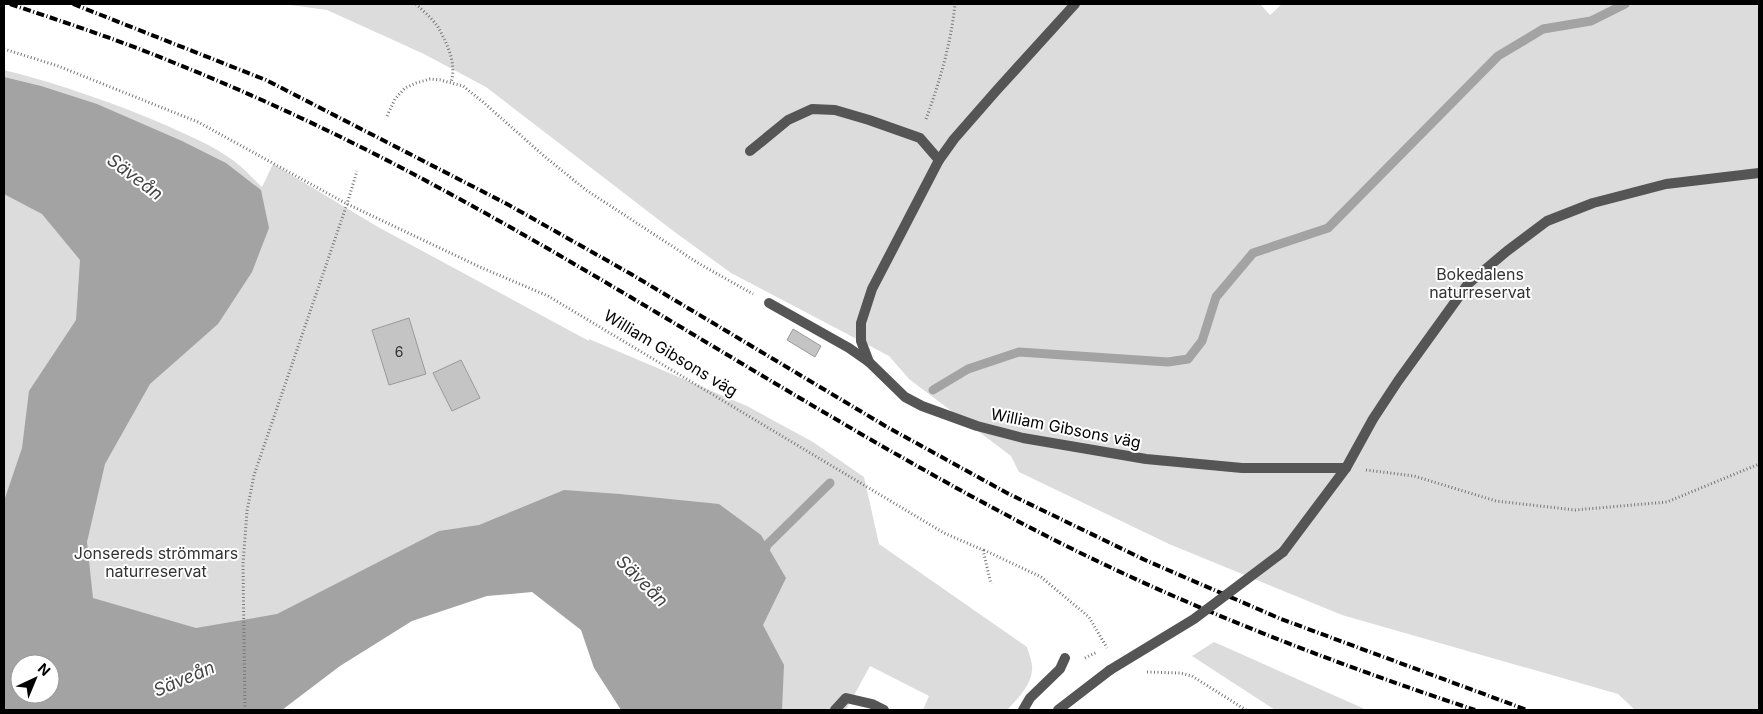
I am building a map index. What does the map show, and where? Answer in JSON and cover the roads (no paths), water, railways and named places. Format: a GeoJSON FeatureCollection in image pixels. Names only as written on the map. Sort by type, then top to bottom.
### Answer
{"type":"FeatureCollection","features":[{"type":"Feature","properties":{"kind":"street","name":"William Gibsons väg"},"geometry":{"type":"LineString","coordinates":[[1075,4],[990,98],[939,160],[872,289],[865,307],[861,323],[861,341],[869,362],[905,397],[922,406],[977,426],[1023,438],[1155,460],[1242,468],[1346,468]]}},
{"type":"Feature","properties":{"kind":"street"},"geometry":{"type":"LineString","coordinates":[[750,151],[788,120],[812,109],[835,110],[920,138],[939,160]]}},
{"type":"Feature","properties":{"kind":"street"},"geometry":{"type":"LineString","coordinates":[[1058,710],[1110,670],[1194,620],[1283,552],[1346,468],[1373,419],[1398,381],[1468,284],[1507,251],[1547,221],[1592,203],[1666,184],[1759,173]]}},
{"type":"Feature","properties":{"kind":"street"},"geometry":{"type":"LineString","coordinates":[[769,303],[849,348],[869,362]]}},
{"type":"Feature","properties":{"kind":"street"},"geometry":{"type":"LineString","coordinates":[[1022,710],[1030,698],[1060,669],[1065,658]]}},
{"type":"Feature","properties":{"kind":"street"},"geometry":{"type":"LineString","coordinates":[[835,710],[846,698],[872,704],[884,710]]}},
{"type":"Feature","properties":{"kind":"water","name":"Säveån"},"geometry":{"type":"Polygon","coordinates":[[[4,77],[41,86],[97,104],[182,141],[226,163],[261,190],[269,228],[252,272],[218,324],[150,384],[105,464],[87,542],[93,598],[196,628],[277,614],[439,531],[479,525],[564,490],[719,504],[761,535],[786,578],[763,625],[784,665],[782,710],[621,710],[594,668],[581,630],[532,592],[487,596],[412,621],[340,666],[282,710],[4,710],[4,501],[22,448],[29,391],[76,320],[80,260],[42,214],[4,194],[4,77]]]}},
{"type":"Feature","properties":{"kind":"waterway"},"geometry":{"type":"LineString","coordinates":[[933,390],[968,369],[1019,352],[1168,362],[1188,359],[1202,341],[1216,297],[1253,253],[1328,228],[1498,56],[1543,29],[1591,21],[1625,4]]}},
{"type":"Feature","properties":{"kind":"waterway"},"geometry":{"type":"LineString","coordinates":[[763,556],[767,545],[830,483]]}},
{"type":"Feature","properties":{"kind":"railway"},"geometry":{"type":"LineString","coordinates":[[10,4],[112,39],[203,75],[327,130],[387,160],[564,258],[926,471],[1056,541],[1114,569],[1173,596],[1293,645],[1475,710]]}},
{"type":"Feature","properties":{"kind":"railway"},"geometry":{"type":"LineString","coordinates":[[73,4],[266,80],[507,204],[631,274],[887,427],[1007,493],[1145,560],[1281,619],[1527,710]]}},
{"type":"Feature","properties":{"kind":"park label","name":"Bokedalens naturreservat"},"geometry":{"type":"Point","coordinates":[1480,283]}},
{"type":"Feature","properties":{"kind":"park label","name":"Jonsereds strömmars naturreservat"},"geometry":{"type":"Point","coordinates":[156,562]}}]}
